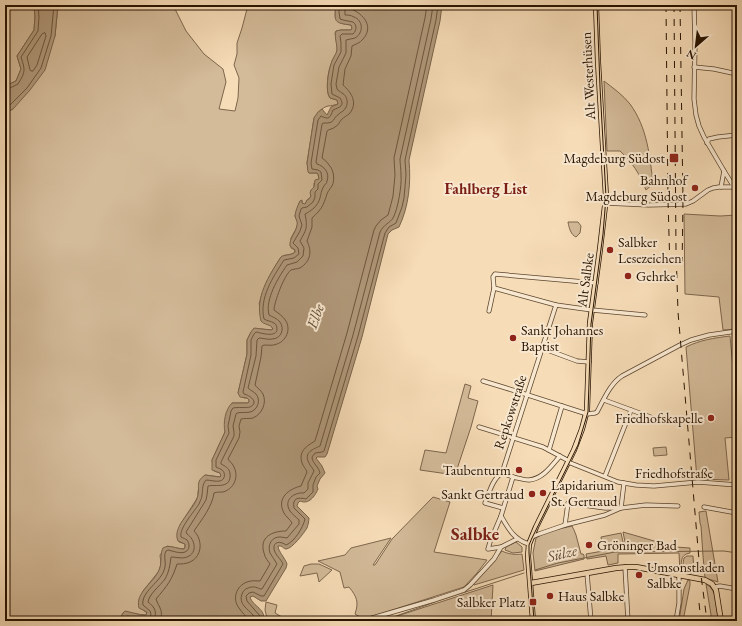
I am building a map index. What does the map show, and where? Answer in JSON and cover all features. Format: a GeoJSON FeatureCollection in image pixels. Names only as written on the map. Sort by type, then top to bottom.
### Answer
{"type":"FeatureCollection","features":[{"type":"Feature","properties":{"kind":"main road","name":"Alt Westerhüsen"},"geometry":{"type":"LineString","coordinates":[[596,5],[603,146]]}},
{"type":"Feature","properties":{"kind":"main road","name":"Alt Salbke"},"geometry":{"type":"LineString","coordinates":[[533,621],[528,553],[529,544],[568,462],[578,439],[586,414],[592,310],[606,189],[603,146]]}},
{"type":"Feature","properties":{"kind":"main road"},"geometry":{"type":"LineString","coordinates":[[531,583],[624,567],[636,567],[705,580],[715,587],[721,621]]}},
{"type":"Feature","properties":{"kind":"street"},"geometry":{"type":"LineString","coordinates":[[694,5],[694,99],[696,115],[707,144],[736,187]]}},
{"type":"Feature","properties":{"kind":"street"},"geometry":{"type":"LineString","coordinates":[[694,67],[714,68],[737,74]]}},
{"type":"Feature","properties":{"kind":"street"},"geometry":{"type":"LineString","coordinates":[[707,144],[708,139],[714,137],[737,135]]}},
{"type":"Feature","properties":{"kind":"street"},"geometry":{"type":"LineString","coordinates":[[722,187],[724,171]]}},
{"type":"Feature","properties":{"kind":"street"},"geometry":{"type":"LineString","coordinates":[[605,204],[686,204],[711,189],[736,187]]}},
{"type":"Feature","properties":{"kind":"street"},"geometry":{"type":"LineString","coordinates":[[489,310],[494,288],[493,276],[496,274],[596,283]]}},
{"type":"Feature","properties":{"kind":"street"},"geometry":{"type":"LineString","coordinates":[[494,288],[556,305],[644,315]]}},
{"type":"Feature","properties":{"kind":"street","name":"Repkowstraße"},"geometry":{"type":"LineString","coordinates":[[503,508],[485,503],[494,481],[502,473],[556,305]]}},
{"type":"Feature","properties":{"kind":"street"},"geometry":{"type":"LineString","coordinates":[[483,381],[586,414],[597,413],[611,386],[620,377],[680,345],[699,337],[737,331]]}},
{"type":"Feature","properties":{"kind":"street"},"geometry":{"type":"LineString","coordinates":[[542,348],[577,361],[589,362]]}},
{"type":"Feature","properties":{"kind":"street"},"geometry":{"type":"LineString","coordinates":[[604,400],[664,422]]}},
{"type":"Feature","properties":{"kind":"street"},"geometry":{"type":"LineString","coordinates":[[548,450],[562,406]]}},
{"type":"Feature","properties":{"kind":"street"},"geometry":{"type":"LineString","coordinates":[[604,476],[631,410]]}},
{"type":"Feature","properties":{"kind":"street","name":"Friedhofstraße"},"geometry":{"type":"LineString","coordinates":[[479,428],[548,450],[568,462],[624,483],[648,486],[698,482],[737,484]]}},
{"type":"Feature","properties":{"kind":"street"},"geometry":{"type":"LineString","coordinates":[[502,473],[527,480],[534,479],[544,474],[560,456]]}},
{"type":"Feature","properties":{"kind":"street"},"geometry":{"type":"LineString","coordinates":[[513,477],[501,516],[488,549],[501,547],[517,538]]}},
{"type":"Feature","properties":{"kind":"street"},"geometry":{"type":"LineString","coordinates":[[621,508],[624,483]]}},
{"type":"Feature","properties":{"kind":"street"},"geometry":{"type":"LineString","coordinates":[[565,525],[568,503],[609,508],[646,505],[678,506]]}},
{"type":"Feature","properties":{"kind":"street"},"geometry":{"type":"LineString","coordinates":[[704,507],[737,513]]}},
{"type":"Feature","properties":{"kind":"street"},"geometry":{"type":"LineString","coordinates":[[531,538],[565,525],[605,515],[621,508]]}},
{"type":"Feature","properties":{"kind":"street"},"geometry":{"type":"LineString","coordinates":[[501,516],[512,533],[523,542],[529,544]]}},
{"type":"Feature","properties":{"kind":"street"},"geometry":{"type":"LineString","coordinates":[[362,621],[464,590],[493,560],[501,547]]}},
{"type":"Feature","properties":{"kind":"street"},"geometry":{"type":"LineString","coordinates":[[624,567],[628,621]]}},
{"type":"Feature","properties":{"kind":"street"},"geometry":{"type":"LineString","coordinates":[[587,573],[591,621]]}},
{"type":"Feature","properties":{"kind":"street"},"geometry":{"type":"LineString","coordinates":[[676,621],[680,598],[679,576]]}},
{"type":"Feature","properties":{"kind":"street"},"geometry":{"type":"LineString","coordinates":[[715,587],[720,586],[737,589]]}},
{"type":"Feature","properties":{"kind":"shaded area"},"geometry":{"type":"Polygon","coordinates":[[[5,5],[34,5],[35,17],[34,30],[17,56],[21,69],[16,81],[5,86],[5,5]]]}},
{"type":"Feature","properties":{"kind":"shaded area"},"geometry":{"type":"Polygon","coordinates":[[[58,5],[172,5],[186,31],[204,54],[223,69],[226,82],[219,109],[235,111],[238,98],[239,78],[234,65],[237,54],[237,43],[248,5],[336,5],[335,15],[337,20],[339,22],[351,25],[352,27],[351,30],[341,30],[336,31],[335,33],[337,52],[330,67],[327,86],[328,95],[330,98],[337,100],[338,104],[323,108],[314,118],[307,163],[309,173],[317,173],[319,179],[314,183],[314,187],[311,190],[311,196],[305,205],[302,201],[300,201],[296,212],[295,216],[298,223],[291,238],[291,248],[295,250],[295,252],[281,257],[268,279],[261,297],[259,304],[273,329],[261,329],[251,332],[247,340],[247,354],[238,393],[244,398],[247,398],[249,402],[232,403],[225,432],[212,460],[214,471],[220,473],[221,476],[205,475],[196,500],[180,525],[179,542],[185,544],[184,549],[167,546],[160,555],[161,564],[159,571],[143,591],[143,610],[147,613],[146,615],[123,613],[119,621],[5,621],[5,113],[13,109],[55,36],[58,5]]]}},
{"type":"Feature","properties":{"kind":"shaded area"},"geometry":{"type":"Polygon","coordinates":[[[604,81],[630,104],[636,113],[644,132],[649,152],[653,184],[646,190],[632,164],[620,151],[607,151],[604,81]]]}},
{"type":"Feature","properties":{"kind":"shaded area"},"geometry":{"type":"Polygon","coordinates":[[[684,214],[720,216],[737,215],[737,329],[723,330],[719,297],[685,294],[684,214]]]}},
{"type":"Feature","properties":{"kind":"shaded area"},"geometry":{"type":"Polygon","coordinates":[[[568,222],[578,222],[581,226],[580,233],[576,237],[572,233],[568,222]]]}},
{"type":"Feature","properties":{"kind":"shaded area"},"geometry":{"type":"Polygon","coordinates":[[[730,336],[737,411],[737,437],[725,438],[729,480],[697,479],[686,347],[702,341],[730,336]]]}},
{"type":"Feature","properties":{"kind":"shaded area"},"geometry":{"type":"Polygon","coordinates":[[[465,384],[471,386],[468,398],[478,401],[455,475],[420,470],[425,450],[446,453],[465,384]]]}},
{"type":"Feature","properties":{"kind":"shaded area"},"geometry":{"type":"Polygon","coordinates":[[[666,447],[667,455],[654,456],[653,448],[666,447]]]}},
{"type":"Feature","properties":{"kind":"shaded area"},"geometry":{"type":"Polygon","coordinates":[[[433,497],[450,502],[434,552],[487,560],[464,587],[361,620],[360,617],[355,614],[357,603],[354,594],[349,587],[344,588],[340,572],[318,561],[345,555],[351,548],[391,538],[373,565],[375,565],[392,539],[433,497]]]}},
{"type":"Feature","properties":{"kind":"shaded area"},"geometry":{"type":"Polygon","coordinates":[[[706,511],[718,582],[705,578],[699,512],[706,511]]]}},
{"type":"Feature","properties":{"kind":"shaded area"},"geometry":{"type":"Polygon","coordinates":[[[572,526],[581,554],[584,555],[584,559],[535,571],[533,553],[536,538],[549,532],[572,526]]]}},
{"type":"Feature","properties":{"kind":"shaded area"},"geometry":{"type":"Polygon","coordinates":[[[623,532],[675,547],[690,548],[690,553],[684,556],[681,563],[681,572],[679,553],[618,554],[618,563],[608,565],[606,556],[587,559],[586,554],[626,547],[623,532]]]}},
{"type":"Feature","properties":{"kind":"shaded area"},"geometry":{"type":"Polygon","coordinates":[[[621,533],[624,546],[603,550],[601,537],[621,533]]]}},
{"type":"Feature","properties":{"kind":"shaded area"},"geometry":{"type":"Polygon","coordinates":[[[516,542],[522,547],[522,552],[513,553],[505,550],[506,547],[516,542]]]}},
{"type":"Feature","properties":{"kind":"shaded area"},"geometry":{"type":"Polygon","coordinates":[[[502,551],[512,554],[522,554],[524,570],[474,585],[473,582],[502,551]]]}},
{"type":"Feature","properties":{"kind":"shaded area"},"geometry":{"type":"Polygon","coordinates":[[[687,556],[693,556],[694,572],[690,573],[690,575],[684,572],[683,568],[684,558],[687,556]]]}},
{"type":"Feature","properties":{"kind":"shaded area"},"geometry":{"type":"Polygon","coordinates":[[[319,564],[332,570],[319,582],[317,573],[300,576],[304,566],[319,564]]]}},
{"type":"Feature","properties":{"kind":"shaded area"},"geometry":{"type":"Polygon","coordinates":[[[688,580],[690,581],[690,585],[683,621],[679,621],[684,589],[688,580]]]}},
{"type":"Feature","properties":{"kind":"shaded area"},"geometry":{"type":"Polygon","coordinates":[[[706,584],[715,595],[719,621],[712,621],[706,584]]]}},
{"type":"Feature","properties":{"kind":"shaded area"},"geometry":{"type":"Polygon","coordinates":[[[493,585],[491,621],[386,621],[391,618],[493,585]]]}},
{"type":"Feature","properties":{"kind":"shaded area"},"geometry":{"type":"Polygon","coordinates":[[[266,602],[277,605],[275,613],[289,621],[264,621],[267,618],[265,610],[266,602]]]}},
{"type":"Feature","properties":{"kind":"water"},"geometry":{"type":"Polygon","coordinates":[[[34,5],[58,5],[55,36],[45,70],[13,109],[5,113],[5,86],[16,81],[21,69],[17,56],[34,30],[34,5]]]}},
{"type":"Feature","properties":{"kind":"water","name":"Elbe"},"geometry":{"type":"Polygon","coordinates":[[[336,5],[442,5],[440,21],[409,160],[410,177],[405,211],[399,227],[392,230],[388,234],[362,337],[327,454],[325,457],[316,458],[325,473],[320,479],[317,486],[318,489],[313,497],[306,502],[300,501],[297,506],[309,518],[307,528],[298,540],[289,548],[285,549],[278,546],[287,564],[266,601],[261,601],[253,596],[250,597],[263,614],[263,621],[119,621],[125,611],[146,615],[147,612],[139,608],[139,598],[159,569],[163,548],[170,547],[184,549],[185,544],[178,541],[178,529],[196,500],[200,480],[205,475],[221,476],[220,473],[212,470],[212,460],[225,432],[224,421],[226,413],[232,403],[249,402],[247,398],[240,397],[238,393],[247,354],[247,340],[254,328],[273,329],[271,326],[261,321],[261,295],[267,280],[281,257],[295,252],[295,250],[290,246],[290,243],[297,224],[295,216],[296,211],[300,201],[302,200],[302,203],[305,204],[309,199],[315,180],[319,179],[317,173],[308,172],[307,163],[314,118],[322,109],[327,115],[331,107],[338,104],[337,100],[330,98],[328,95],[327,87],[332,60],[337,50],[335,33],[336,31],[341,30],[351,30],[352,28],[351,25],[336,21],[336,5]]]}},
{"type":"Feature","properties":{"kind":"waterway","name":"Sülze"},"geometry":{"type":"LineString","coordinates":[[535,570],[558,563],[615,552],[724,551],[737,553]]}},
{"type":"Feature","properties":{"kind":"waterway","name":"Sülze"},"geometry":{"type":"LineString","coordinates":[[382,621],[524,573]]}},
{"type":"Feature","properties":{"kind":"tram line"},"geometry":{"type":"LineString","coordinates":[[534,621],[529,545],[578,445],[588,412],[591,324],[603,234],[606,197],[597,5]]}},
{"type":"Feature","properties":{"kind":"railway"},"geometry":{"type":"LineString","coordinates":[[666,5],[670,270]]}},
{"type":"Feature","properties":{"kind":"railway"},"geometry":{"type":"LineString","coordinates":[[674,5],[678,312],[699,560],[707,621]]}},
{"type":"Feature","properties":{"kind":"railway"},"geometry":{"type":"LineString","coordinates":[[680,5],[683,200],[682,271]]}},
{"type":"Feature","properties":{"kind":"railway"},"geometry":{"type":"LineString","coordinates":[[699,603],[701,621]]}},
{"type":"Feature","properties":{"kind":"place","name":"Magdeburg Südost"},"geometry":{"type":"Point","coordinates":[674,158]}},
{"type":"Feature","properties":{"kind":"place","name":"Bahnhof Magdeburg Südost"},"geometry":{"type":"Point","coordinates":[695,188]}},
{"type":"Feature","properties":{"kind":"place","name":"Salbker Lesezeichen"},"geometry":{"type":"Point","coordinates":[610,250]}},
{"type":"Feature","properties":{"kind":"place","name":"Gehrke"},"geometry":{"type":"Point","coordinates":[628,276]}},
{"type":"Feature","properties":{"kind":"place","name":"Sankt Johannes Baptist"},"geometry":{"type":"Point","coordinates":[513,338]}},
{"type":"Feature","properties":{"kind":"place","name":"Friedhofskapelle"},"geometry":{"type":"Point","coordinates":[711,418]}},
{"type":"Feature","properties":{"kind":"place","name":"Taubenturm"},"geometry":{"type":"Point","coordinates":[519,470]}},
{"type":"Feature","properties":{"kind":"place","name":"Lapidarium St. Gertraud"},"geometry":{"type":"Point","coordinates":[543,493]}},
{"type":"Feature","properties":{"kind":"place","name":"Sankt Gertraud"},"geometry":{"type":"Point","coordinates":[532,494]}},
{"type":"Feature","properties":{"kind":"place","name":"Gröninger Bad"},"geometry":{"type":"Point","coordinates":[589,545]}},
{"type":"Feature","properties":{"kind":"place","name":"Umsonstladen Salbke"},"geometry":{"type":"Point","coordinates":[639,575]}},
{"type":"Feature","properties":{"kind":"place","name":"Haus Salbke"},"geometry":{"type":"Point","coordinates":[550,596]}},
{"type":"Feature","properties":{"kind":"place","name":"Salbker Platz"},"geometry":{"type":"Point","coordinates":[533,602]}},
{"type":"Feature","properties":{"kind":"district","name":"Fahlberg List"},"geometry":{"type":"Point","coordinates":[486,188]}},
{"type":"Feature","properties":{"kind":"district","name":"Salbke"},"geometry":{"type":"Point","coordinates":[475,533]}}]}
